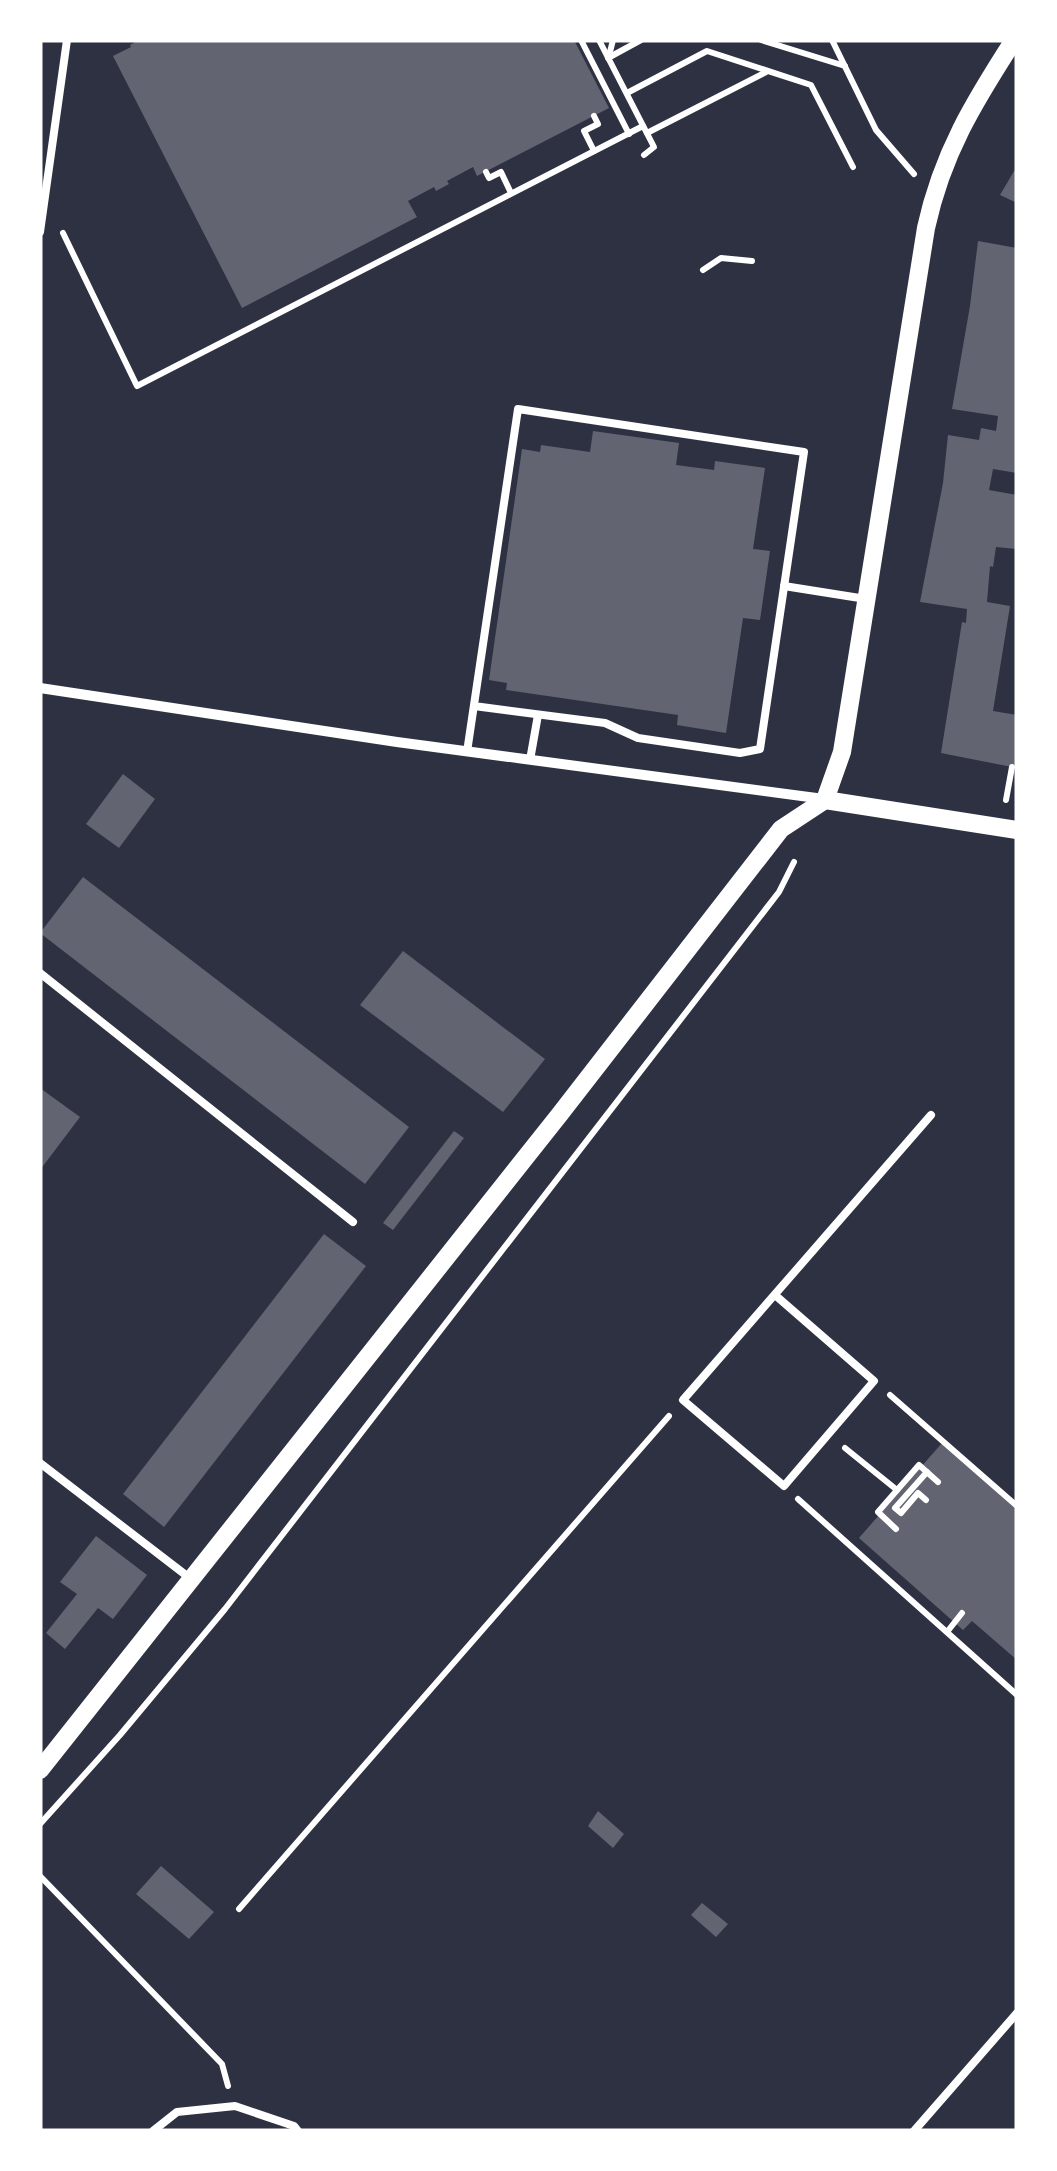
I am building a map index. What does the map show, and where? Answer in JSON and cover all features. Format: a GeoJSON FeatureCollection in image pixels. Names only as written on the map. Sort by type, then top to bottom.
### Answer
{"type":"FeatureCollection","features":[{"type":"Feature","properties":{"kind":"street"},"geometry":{"type":"LineString","coordinates":[[40,1770],[782,829],[825,800],[842,752],[933,196],[962,123],[1014,40]]}},
{"type":"Feature","properties":{"kind":"street"},"geometry":{"type":"LineString","coordinates":[[40,688],[1017,830]]}},
{"type":"Feature","properties":{"kind":"lane"},"geometry":{"type":"LineString","coordinates":[[40,232],[67,40]]}},
{"type":"Feature","properties":{"kind":"lane"},"geometry":{"type":"LineString","coordinates":[[467,752],[518,408],[804,452],[760,748],[740,753],[723,751],[638,738],[605,723],[474,706]]}},
{"type":"Feature","properties":{"kind":"lane"},"geometry":{"type":"LineString","coordinates":[[784,586],[866,599]]}},
{"type":"Feature","properties":{"kind":"lane"},"geometry":{"type":"LineString","coordinates":[[530,760],[538,715]]}},
{"type":"Feature","properties":{"kind":"lane"},"geometry":{"type":"LineString","coordinates":[[40,973],[353,1222]]}},
{"type":"Feature","properties":{"kind":"lane"},"geometry":{"type":"LineString","coordinates":[[774,1295],[874,1381],[784,1486],[683,1400],[774,1295],[931,1115]]}},
{"type":"Feature","properties":{"kind":"lane"},"geometry":{"type":"LineString","coordinates":[[40,1463],[192,1580]]}},
{"type":"Feature","properties":{"kind":"lane"},"geometry":{"type":"LineString","coordinates":[[914,2131],[1017,2013]]}},
{"type":"Feature","properties":{"kind":"lane"},"geometry":{"type":"LineString","coordinates":[[153,2131],[177,2112],[235,2106],[294,2126],[298,2131]]}},
{"type":"Feature","properties":{"kind":"path"},"geometry":{"type":"LineString","coordinates":[[581,40],[629,134]]}},
{"type":"Feature","properties":{"kind":"path"},"geometry":{"type":"LineString","coordinates":[[600,40],[654,146],[644,155]]}},
{"type":"Feature","properties":{"kind":"path"},"geometry":{"type":"LineString","coordinates":[[608,58],[613,40]]}},
{"type":"Feature","properties":{"kind":"path"},"geometry":{"type":"LineString","coordinates":[[608,58],[641,40]]}},
{"type":"Feature","properties":{"kind":"path"},"geometry":{"type":"LineString","coordinates":[[762,40],[845,66]]}},
{"type":"Feature","properties":{"kind":"path"},"geometry":{"type":"LineString","coordinates":[[832,40],[876,130],[933,196]]}},
{"type":"Feature","properties":{"kind":"path"},"geometry":{"type":"LineString","coordinates":[[627,93],[708,51],[811,85],[852,168]]}},
{"type":"Feature","properties":{"kind":"path"},"geometry":{"type":"LineString","coordinates":[[62,230],[137,386],[594,151],[768,71]]}},
{"type":"Feature","properties":{"kind":"path"},"geometry":{"type":"LineString","coordinates":[[594,116],[598,124],[584,131],[594,151]]}},
{"type":"Feature","properties":{"kind":"path"},"geometry":{"type":"LineString","coordinates":[[486,172],[489,178],[501,172],[511,194]]}},
{"type":"Feature","properties":{"kind":"path"},"geometry":{"type":"LineString","coordinates":[[704,270],[721,258],[752,261]]}},
{"type":"Feature","properties":{"kind":"path"},"geometry":{"type":"LineString","coordinates":[[40,1824],[120,1736],[225,1609],[779,892],[794,861]]}},
{"type":"Feature","properties":{"kind":"path"},"geometry":{"type":"LineString","coordinates":[[874,1381],[1017,1506]]}},
{"type":"Feature","properties":{"kind":"path"},"geometry":{"type":"LineString","coordinates":[[644,1445],[238,1909],[566,1535],[592,1505],[644,1445],[657,1430],[670,1415],[657,1430],[644,1445]]}},
{"type":"Feature","properties":{"kind":"path"},"geometry":{"type":"LineString","coordinates":[[863,1462],[897,1490]]}},
{"type":"Feature","properties":{"kind":"path"},"geometry":{"type":"LineString","coordinates":[[896,1529],[878,1512],[919,1465],[938,1482]]}},
{"type":"Feature","properties":{"kind":"path"},"geometry":{"type":"LineString","coordinates":[[926,1500],[918,1493],[901,1513],[895,1508],[927,1472]]}},
{"type":"Feature","properties":{"kind":"path"},"geometry":{"type":"LineString","coordinates":[[784,1486],[1017,1695]]}},
{"type":"Feature","properties":{"kind":"path"},"geometry":{"type":"LineString","coordinates":[[947,1632],[962,1613]]}},
{"type":"Feature","properties":{"kind":"path"},"geometry":{"type":"LineString","coordinates":[[40,1876],[222,2064],[235,2106]]}},
{"type":"Feature","properties":{"kind":"building"},"geometry":{"type":"Polygon","coordinates":[[[139,40],[574,40],[609,108],[477,176],[473,167],[436,191],[434,187],[408,201],[417,217],[242,308],[113,56],[139,40]]]}},
{"type":"Feature","properties":{"kind":"building"},"geometry":{"type":"Polygon","coordinates":[[[1017,166],[1017,203],[1000,195],[1017,166]]]}},
{"type":"Feature","properties":{"kind":"building"},"geometry":{"type":"Polygon","coordinates":[[[978,241],[1017,248],[1017,473],[993,469],[989,490],[1017,495],[1017,549],[996,547],[987,602],[1010,606],[993,711],[1017,715],[1017,768],[941,753],[967,609],[920,602],[943,483],[948,435],[979,440],[981,428],[996,431],[998,416],[952,409],[978,241]]]}},
{"type":"Feature","properties":{"kind":"building"},"geometry":{"type":"Polygon","coordinates":[[[593,431],[679,443],[676,465],[714,470],[715,461],[765,468],[753,549],[770,551],[760,620],[743,618],[726,733],[677,725],[678,715],[506,690],[507,683],[489,680],[522,449],[540,452],[541,445],[590,452],[593,431]]]}},
{"type":"Feature","properties":{"kind":"building"},"geometry":{"type":"Polygon","coordinates":[[[123,774],[155,799],[119,848],[86,824],[123,774]]]}},
{"type":"Feature","properties":{"kind":"building"},"geometry":{"type":"Polygon","coordinates":[[[83,877],[409,1127],[365,1184],[40,933],[83,877]]]}},
{"type":"Feature","properties":{"kind":"building"},"geometry":{"type":"Polygon","coordinates":[[[403,951],[545,1059],[503,1112],[360,1005],[403,951]]]}},
{"type":"Feature","properties":{"kind":"building"},"geometry":{"type":"Polygon","coordinates":[[[40,1088],[80,1117],[40,1170],[40,1088]]]}},
{"type":"Feature","properties":{"kind":"building"},"geometry":{"type":"Polygon","coordinates":[[[454,1131],[464,1138],[393,1230],[383,1223],[454,1131]]]}},
{"type":"Feature","properties":{"kind":"building"},"geometry":{"type":"Polygon","coordinates":[[[324,1234],[366,1266],[164,1527],[123,1494],[324,1234]]]}},
{"type":"Feature","properties":{"kind":"building"},"geometry":{"type":"Polygon","coordinates":[[[942,1443],[1017,1510],[1017,1660],[972,1621],[963,1630],[859,1538],[942,1443]]]}},
{"type":"Feature","properties":{"kind":"building"},"geometry":{"type":"Polygon","coordinates":[[[96,1536],[147,1575],[113,1619],[98,1608],[65,1649],[46,1633],[77,1594],[60,1582],[96,1536]]]}},
{"type":"Feature","properties":{"kind":"building"},"geometry":{"type":"Polygon","coordinates":[[[598,1811],[624,1834],[613,1848],[588,1826],[598,1811]]]}},
{"type":"Feature","properties":{"kind":"building"},"geometry":{"type":"Polygon","coordinates":[[[161,1866],[214,1912],[189,1939],[136,1894],[161,1866]]]}},
{"type":"Feature","properties":{"kind":"building"},"geometry":{"type":"Polygon","coordinates":[[[702,1903],[728,1924],[716,1937],[691,1915],[702,1903]]]}}]}
